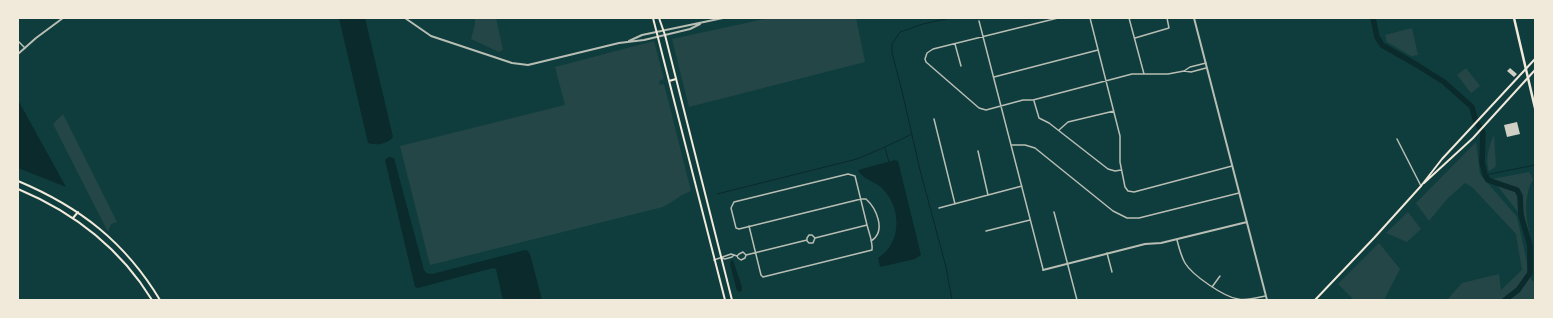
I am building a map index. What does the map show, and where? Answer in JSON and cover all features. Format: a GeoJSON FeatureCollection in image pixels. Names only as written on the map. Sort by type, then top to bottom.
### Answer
{"type":"FeatureCollection","features":[{"type":"Feature","properties":{"kind":"main road"},"geometry":{"type":"LineString","coordinates":[[653,18],[725,300]]}},
{"type":"Feature","properties":{"kind":"main road"},"geometry":{"type":"LineString","coordinates":[[659,18],[665,35],[732,300]]}},
{"type":"Feature","properties":{"kind":"main road"},"geometry":{"type":"LineString","coordinates":[[1514,18],[1535,108]]}},
{"type":"Feature","properties":{"kind":"main road"},"geometry":{"type":"LineString","coordinates":[[1315,300],[1374,238],[1421,186],[1442,159],[1535,59]]}},
{"type":"Feature","properties":{"kind":"main road"},"geometry":{"type":"LineString","coordinates":[[1421,186],[1447,164],[1473,138],[1535,70]]}},
{"type":"Feature","properties":{"kind":"main road"},"geometry":{"type":"LineString","coordinates":[[669,81],[676,79]]}},
{"type":"Feature","properties":{"kind":"main road"},"geometry":{"type":"LineString","coordinates":[[692,171],[699,169]]}},
{"type":"Feature","properties":{"kind":"main road"},"geometry":{"type":"LineString","coordinates":[[18,181],[53,197],[78,212],[104,233],[125,253],[146,278],[160,300]]}},
{"type":"Feature","properties":{"kind":"main road"},"geometry":{"type":"LineString","coordinates":[[18,189],[74,218],[101,240],[124,262],[152,300]]}},
{"type":"Feature","properties":{"kind":"main road"},"geometry":{"type":"LineString","coordinates":[[703,213],[709,211]]}},
{"type":"Feature","properties":{"kind":"main road"},"geometry":{"type":"LineString","coordinates":[[74,218],[78,212]]}},
{"type":"Feature","properties":{"kind":"street"},"geometry":{"type":"LineString","coordinates":[[18,54],[62,18]]}},
{"type":"Feature","properties":{"kind":"street"},"geometry":{"type":"LineString","coordinates":[[405,18],[431,36],[520,64],[536,64],[619,43],[658,37],[690,29],[700,24],[723,18]]}},
{"type":"Feature","properties":{"kind":"street"},"geometry":{"type":"LineString","coordinates":[[1058,18],[933,49],[927,53],[925,59],[933,69],[979,108],[986,110],[1023,100],[1033,100],[1132,74],[1168,74],[1184,71],[1191,72],[1207,67]]}},
{"type":"Feature","properties":{"kind":"street"},"geometry":{"type":"LineString","coordinates":[[1090,18],[1120,136],[1121,170],[1126,190],[1130,192],[1232,166]]}},
{"type":"Feature","properties":{"kind":"street"},"geometry":{"type":"LineString","coordinates":[[1130,18],[1144,74]]}},
{"type":"Feature","properties":{"kind":"street"},"geometry":{"type":"LineString","coordinates":[[1135,38],[1169,28],[1167,18]]}},
{"type":"Feature","properties":{"kind":"street"},"geometry":{"type":"LineString","coordinates":[[1194,18],[1267,300]]}},
{"type":"Feature","properties":{"kind":"street"},"geometry":{"type":"LineString","coordinates":[[979,21],[1043,270],[1145,244],[1177,240],[1246,222]]}},
{"type":"Feature","properties":{"kind":"street"},"geometry":{"type":"LineString","coordinates":[[628,42],[632,38],[663,30],[689,24],[700,24]]}},
{"type":"Feature","properties":{"kind":"street"},"geometry":{"type":"LineString","coordinates":[[18,41],[25,48]]}},
{"type":"Feature","properties":{"kind":"street"},"geometry":{"type":"LineString","coordinates":[[955,44],[961,66]]}},
{"type":"Feature","properties":{"kind":"street"},"geometry":{"type":"LineString","coordinates":[[994,77],[1098,50]]}},
{"type":"Feature","properties":{"kind":"street"},"geometry":{"type":"LineString","coordinates":[[1184,71],[1190,67],[1206,63]]}},
{"type":"Feature","properties":{"kind":"street"},"geometry":{"type":"LineString","coordinates":[[1033,100],[1039,118],[1050,123],[1108,169],[1115,171],[1121,170]]}},
{"type":"Feature","properties":{"kind":"street"},"geometry":{"type":"LineString","coordinates":[[1059,130],[1068,122],[1114,111]]}},
{"type":"Feature","properties":{"kind":"street"},"geometry":{"type":"LineString","coordinates":[[934,119],[955,204]]}},
{"type":"Feature","properties":{"kind":"street"},"geometry":{"type":"LineString","coordinates":[[1396,139],[1421,186]]}},
{"type":"Feature","properties":{"kind":"street"},"geometry":{"type":"LineString","coordinates":[[1011,145],[1025,145],[1035,148],[1113,211],[1127,218],[1139,218],[1239,193]]}},
{"type":"Feature","properties":{"kind":"street"},"geometry":{"type":"LineString","coordinates":[[978,150],[988,195]]}},
{"type":"Feature","properties":{"kind":"street"},"geometry":{"type":"LineString","coordinates":[[749,226],[761,275],[763,277],[872,250],[871,241],[861,199],[855,176],[852,174],[734,202],[731,208],[736,228],[738,229],[749,226],[861,199],[866,199],[872,204],[878,215],[878,230],[874,239],[871,241]]}},
{"type":"Feature","properties":{"kind":"street"},"geometry":{"type":"LineString","coordinates":[[939,208],[1022,186]]}},
{"type":"Feature","properties":{"kind":"street"},"geometry":{"type":"LineString","coordinates":[[1054,212],[1077,300]]}},
{"type":"Feature","properties":{"kind":"street"},"geometry":{"type":"LineString","coordinates":[[986,231],[1030,220]]}},
{"type":"Feature","properties":{"kind":"street"},"geometry":{"type":"LineString","coordinates":[[737,256],[743,252],[746,255],[806,240],[809,235],[812,235],[815,238],[867,225]]}},
{"type":"Feature","properties":{"kind":"street"},"geometry":{"type":"LineString","coordinates":[[806,240],[812,243],[815,241],[815,238]]}},
{"type":"Feature","properties":{"kind":"street"},"geometry":{"type":"LineString","coordinates":[[1177,240],[1182,258],[1186,265],[1221,293],[1236,299],[1250,299],[1266,296]]}},
{"type":"Feature","properties":{"kind":"street"},"geometry":{"type":"LineString","coordinates":[[1107,253],[1112,272]]}},
{"type":"Feature","properties":{"kind":"street"},"geometry":{"type":"LineString","coordinates":[[714,260],[731,254],[737,256],[741,260],[745,258],[746,255]]}},
{"type":"Feature","properties":{"kind":"street"},"geometry":{"type":"LineString","coordinates":[[1212,286],[1220,276]]}},
{"type":"Feature","properties":{"kind":"shaded area"},"geometry":{"type":"Polygon","coordinates":[[[339,18],[365,18],[393,137],[385,143],[368,143],[339,18]]]}},
{"type":"Feature","properties":{"kind":"shaded area"},"geometry":{"type":"Polygon","coordinates":[[[475,18],[496,18],[503,50],[499,52],[471,39],[475,18]]]}},
{"type":"Feature","properties":{"kind":"shaded area"},"geometry":{"type":"Polygon","coordinates":[[[769,18],[856,18],[865,62],[689,107],[672,39],[769,18]]]}},
{"type":"Feature","properties":{"kind":"shaded area"},"geometry":{"type":"Polygon","coordinates":[[[1412,28],[1418,55],[1411,56],[1387,42],[1385,35],[1412,28]]]}},
{"type":"Feature","properties":{"kind":"shaded area"},"geometry":{"type":"Polygon","coordinates":[[[654,41],[664,79],[659,81],[660,85],[664,84],[691,191],[683,194],[663,207],[430,265],[400,146],[565,105],[555,67],[654,41]]]}},
{"type":"Feature","properties":{"kind":"shaded area"},"geometry":{"type":"Polygon","coordinates":[[[1466,68],[1480,86],[1471,93],[1457,75],[1466,68]]]}},
{"type":"Feature","properties":{"kind":"shaded area"},"geometry":{"type":"Polygon","coordinates":[[[18,100],[66,187],[18,168],[18,100]]]}},
{"type":"Feature","properties":{"kind":"shaded area"},"geometry":{"type":"Polygon","coordinates":[[[63,114],[117,222],[111,224],[108,232],[53,124],[63,114]]]}},
{"type":"Feature","properties":{"kind":"shaded area"},"geometry":{"type":"Polygon","coordinates":[[[1494,135],[1496,165],[1489,171],[1487,162],[1488,152],[1494,135]]]}},
{"type":"Feature","properties":{"kind":"shaded area"},"geometry":{"type":"Polygon","coordinates":[[[1476,142],[1480,174],[1517,217],[1531,280],[1535,282],[1535,300],[1447,300],[1462,283],[1499,274],[1501,290],[1522,270],[1516,234],[1472,187],[1465,183],[1447,199],[1429,221],[1416,203],[1476,142]]]}},
{"type":"Feature","properties":{"kind":"shaded area"},"geometry":{"type":"Polygon","coordinates":[[[389,157],[394,158],[426,273],[432,274],[525,250],[530,254],[542,300],[503,300],[496,269],[493,268],[418,288],[415,287],[385,160],[389,157]]]}},
{"type":"Feature","properties":{"kind":"shaded area"},"geometry":{"type":"Polygon","coordinates":[[[895,160],[898,161],[921,255],[915,259],[880,267],[878,258],[886,252],[892,244],[895,235],[896,215],[889,196],[882,188],[862,176],[858,170],[895,160]]]}},
{"type":"Feature","properties":{"kind":"shaded area"},"geometry":{"type":"Polygon","coordinates":[[[1529,172],[1533,179],[1528,190],[1526,202],[1530,246],[1518,212],[1492,179],[1529,172]]]}},
{"type":"Feature","properties":{"kind":"shaded area"},"geometry":{"type":"Polygon","coordinates":[[[1408,212],[1421,229],[1407,242],[1386,233],[1408,212]]]}},
{"type":"Feature","properties":{"kind":"shaded area"},"geometry":{"type":"Polygon","coordinates":[[[1379,243],[1400,269],[1384,300],[1354,300],[1338,284],[1379,243]]]}},
{"type":"Feature","properties":{"kind":"shaded area"},"geometry":{"type":"Polygon","coordinates":[[[733,260],[742,287],[740,292],[737,291],[730,264],[733,260]]]}},
{"type":"Feature","properties":{"kind":"building"},"geometry":{"type":"Polygon","coordinates":[[[1510,68],[1517,74],[1514,77],[1507,71],[1510,68]]]}},
{"type":"Feature","properties":{"kind":"building"},"geometry":{"type":"Polygon","coordinates":[[[1517,122],[1520,134],[1507,137],[1504,125],[1517,122]]]}},
{"type":"Feature","properties":{"kind":"waterway"},"geometry":{"type":"LineString","coordinates":[[951,18],[923,24],[900,32],[892,44],[892,53],[920,170],[946,267],[952,300]]}},
{"type":"Feature","properties":{"kind":"waterway"},"geometry":{"type":"LineString","coordinates":[[1373,18],[1377,37],[1382,45],[1444,82],[1472,107],[1475,119],[1483,133],[1482,162],[1485,175],[1488,180],[1517,190],[1520,196],[1521,215],[1530,246],[1530,273],[1518,290],[1505,300]]}},
{"type":"Feature","properties":{"kind":"waterway"},"geometry":{"type":"LineString","coordinates":[[717,194],[857,159],[912,134]]}},
{"type":"Feature","properties":{"kind":"waterway"},"geometry":{"type":"LineString","coordinates":[[885,148],[889,162]]}},
{"type":"Feature","properties":{"kind":"waterway"},"geometry":{"type":"LineString","coordinates":[[1485,175],[1535,165]]}}]}
